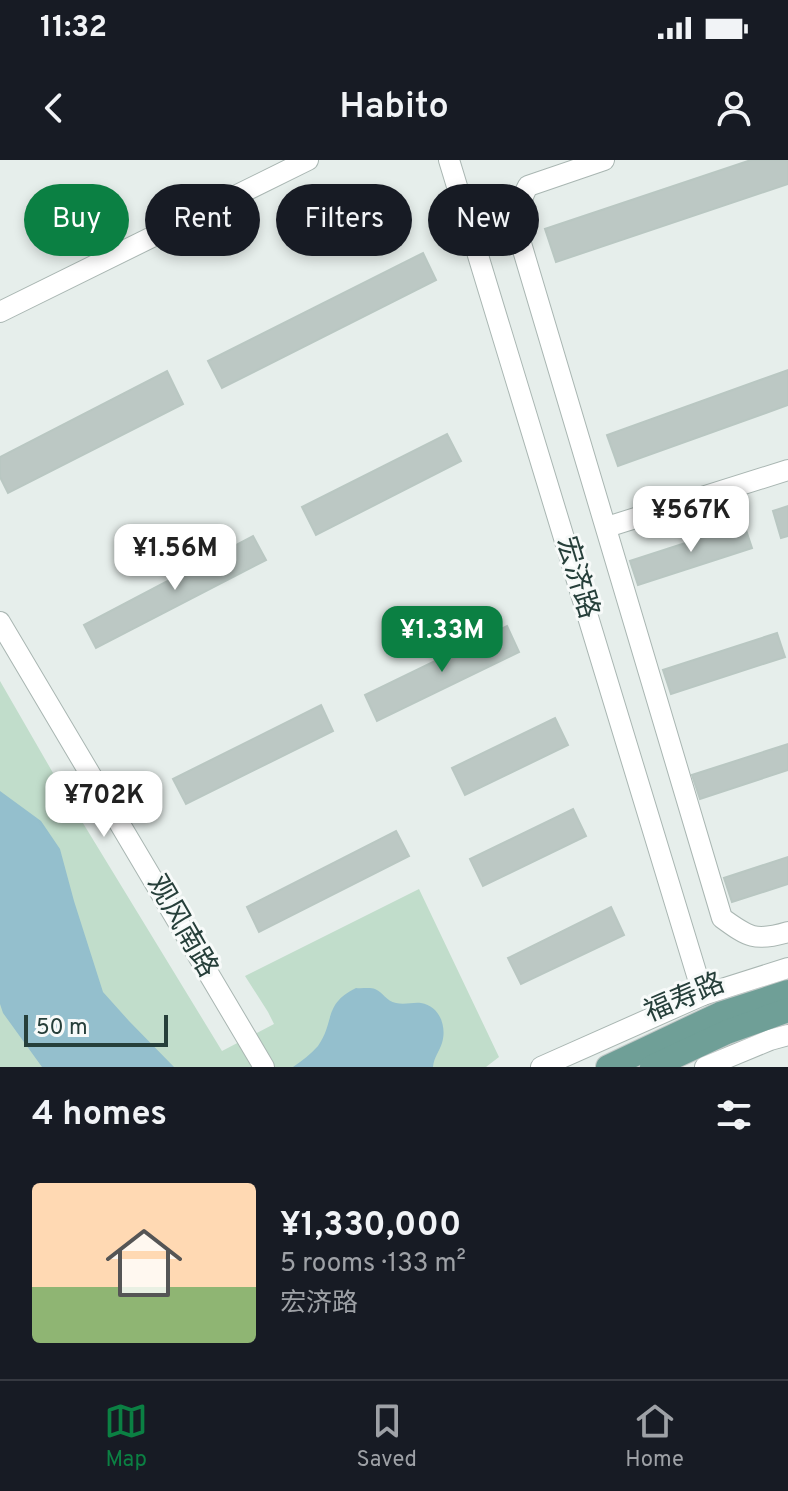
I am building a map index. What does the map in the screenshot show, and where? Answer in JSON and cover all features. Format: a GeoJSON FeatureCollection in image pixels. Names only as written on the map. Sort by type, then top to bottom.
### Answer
{"type":"FeatureCollection","features":[{"type":"Feature","properties":{"kind":"main road","name":"福寿路"},"geometry":{"type":"LineString","coordinates":[[608,1067],[720,1014],[788,992]]}},
{"type":"Feature","properties":{"kind":"main road","name":"福寿路"},"geometry":{"type":"LineString","coordinates":[[652,1067],[727,1032],[788,1010]]}},
{"type":"Feature","properties":{"kind":"street"},"geometry":{"type":"LineString","coordinates":[[0,312],[308,160]]}},
{"type":"Feature","properties":{"kind":"street","name":"宏济路"},"geometry":{"type":"LineString","coordinates":[[449,160],[703,995]]}},
{"type":"Feature","properties":{"kind":"street"},"geometry":{"type":"LineString","coordinates":[[604,160],[528,186],[520,201],[517,221],[520,240],[722,918],[746,935],[769,937],[788,932]]}},
{"type":"Feature","properties":{"kind":"street"},"geometry":{"type":"LineString","coordinates":[[607,527],[788,470]]}},
{"type":"Feature","properties":{"kind":"street","name":"观风南路"},"geometry":{"type":"LineString","coordinates":[[0,622],[264,1067]]}},
{"type":"Feature","properties":{"kind":"street"},"geometry":{"type":"LineString","coordinates":[[541,1067],[703,995],[788,968]]}},
{"type":"Feature","properties":{"kind":"street"},"geometry":{"type":"LineString","coordinates":[[705,1067],[788,1035]]}},
{"type":"Feature","properties":{"kind":"green space"},"geometry":{"type":"Polygon","coordinates":[[[0,681],[222,1051],[274,1024],[245,976],[419,889],[499,1057],[486,1067],[0,1067],[0,681]]]}},
{"type":"Feature","properties":{"kind":"water"},"geometry":{"type":"Polygon","coordinates":[[[0,791],[41,821],[60,849],[103,992],[174,1067],[42,1067],[3,1013],[0,1004],[0,791]]]}},
{"type":"Feature","properties":{"kind":"water"},"geometry":{"type":"Polygon","coordinates":[[[356,988],[375,989],[396,1003],[421,1003],[433,1008],[444,1030],[433,1067],[293,1067],[318,1046],[334,1007],[356,988]]]}},
{"type":"Feature","properties":{"kind":"building"},"geometry":{"type":"Polygon","coordinates":[[[751,160],[788,160],[788,184],[556,262],[545,229],[751,160]]]}},
{"type":"Feature","properties":{"kind":"building"},"geometry":{"type":"Polygon","coordinates":[[[423,253],[436,280],[222,388],[208,361],[423,253]]]}},
{"type":"Feature","properties":{"kind":"building"},"geometry":{"type":"Polygon","coordinates":[[[788,370],[788,405],[618,466],[607,435],[788,370]]]}},
{"type":"Feature","properties":{"kind":"building"},"geometry":{"type":"Polygon","coordinates":[[[167,371],[183,404],[8,493],[0,477],[0,457],[167,371]]]}},
{"type":"Feature","properties":{"kind":"building"},"geometry":{"type":"Polygon","coordinates":[[[447,434],[461,461],[316,535],[302,507],[447,434]]]}},
{"type":"Feature","properties":{"kind":"building"},"geometry":{"type":"Polygon","coordinates":[[[788,506],[788,536],[781,538],[773,511],[788,506]]]}},
{"type":"Feature","properties":{"kind":"building"},"geometry":{"type":"Polygon","coordinates":[[[744,524],[752,548],[638,585],[630,561],[744,524]]]}},
{"type":"Feature","properties":{"kind":"building"},"geometry":{"type":"Polygon","coordinates":[[[253,536],[266,560],[96,648],[84,625],[253,536]]]}},
{"type":"Feature","properties":{"kind":"building"},"geometry":{"type":"Polygon","coordinates":[[[507,626],[519,652],[377,721],[365,695],[507,626]]]}},
{"type":"Feature","properties":{"kind":"building"},"geometry":{"type":"Polygon","coordinates":[[[777,633],[785,657],[671,694],[663,670],[777,633]]]}},
{"type":"Feature","properties":{"kind":"building"},"geometry":{"type":"Polygon","coordinates":[[[321,705],[333,731],[186,804],[173,779],[321,705]]]}},
{"type":"Feature","properties":{"kind":"building"},"geometry":{"type":"Polygon","coordinates":[[[555,718],[568,745],[465,795],[452,768],[555,718]]]}},
{"type":"Feature","properties":{"kind":"building"},"geometry":{"type":"Polygon","coordinates":[[[788,744],[788,770],[700,799],[692,775],[788,744]]]}},
{"type":"Feature","properties":{"kind":"building"},"geometry":{"type":"Polygon","coordinates":[[[573,809],[586,836],[483,886],[470,859],[573,809]]]}},
{"type":"Feature","properties":{"kind":"building"},"geometry":{"type":"Polygon","coordinates":[[[396,831],[409,856],[259,932],[247,907],[396,831]]]}},
{"type":"Feature","properties":{"kind":"building"},"geometry":{"type":"Polygon","coordinates":[[[788,857],[788,884],[732,902],[724,878],[788,857]]]}},
{"type":"Feature","properties":{"kind":"building"},"geometry":{"type":"Polygon","coordinates":[[[611,907],[624,935],[521,984],[508,958],[611,907]]]}}]}
